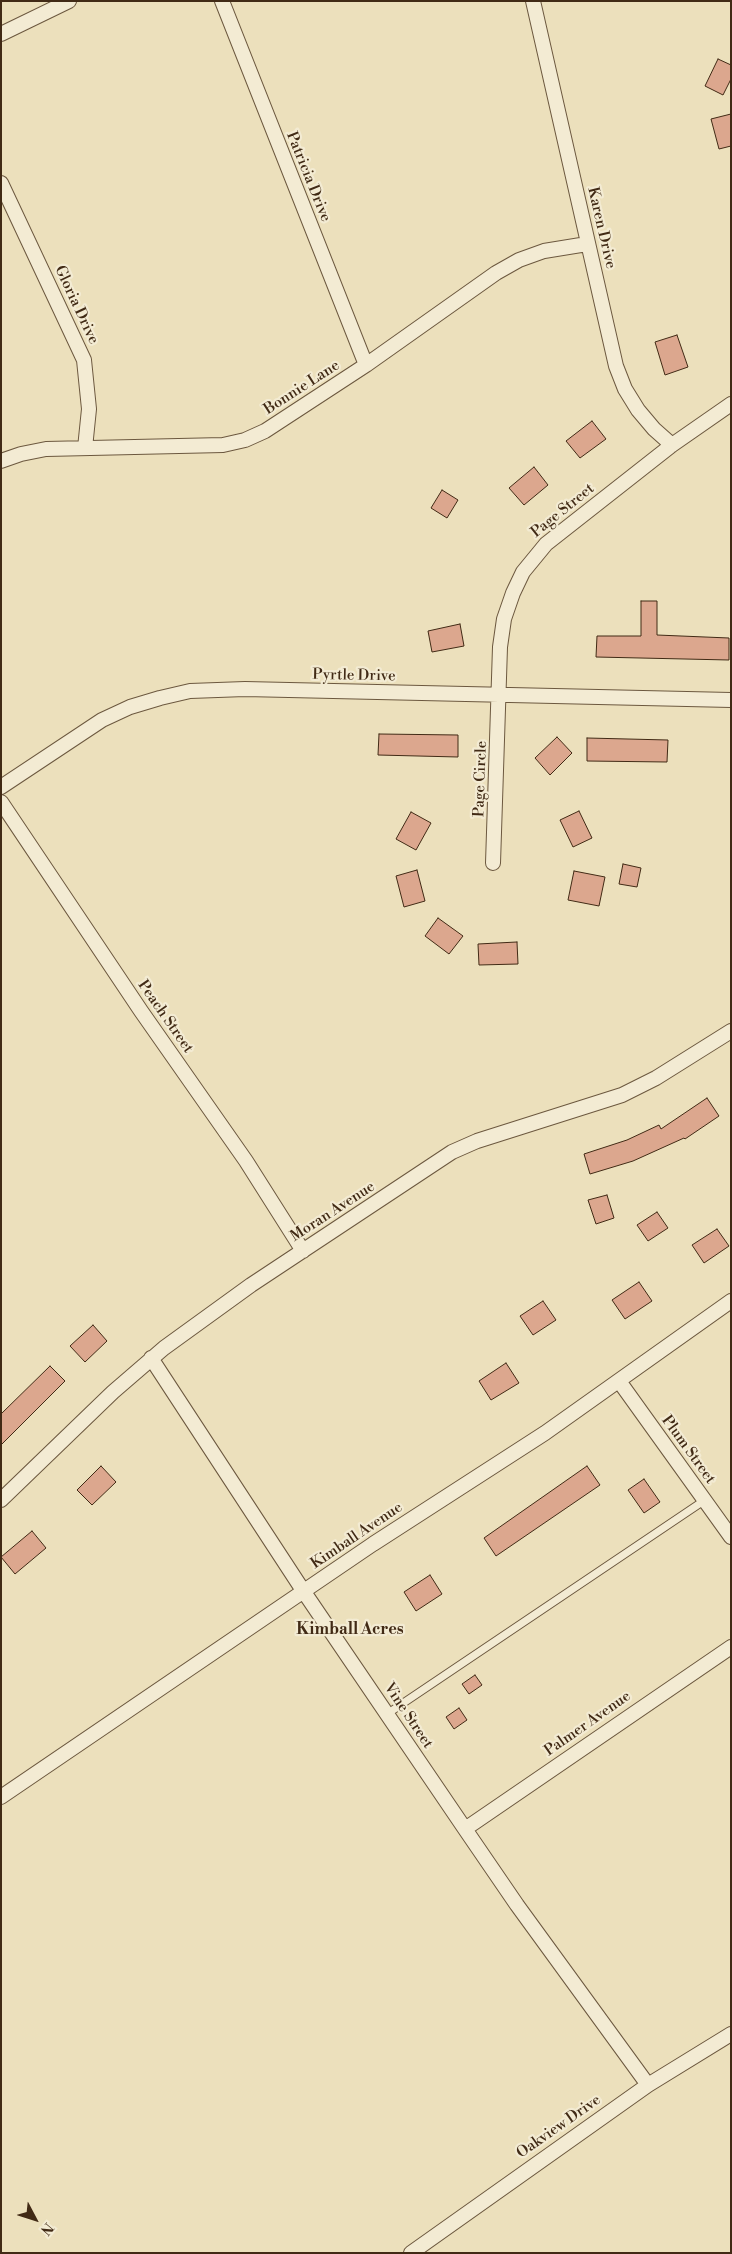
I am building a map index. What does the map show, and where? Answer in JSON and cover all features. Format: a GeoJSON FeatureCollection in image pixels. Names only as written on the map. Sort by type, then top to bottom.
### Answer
{"type":"FeatureCollection","features":[{"type":"Feature","properties":{"kind":"street"},"geometry":{"type":"LineString","coordinates":[[1,34],[69,1]]}},
{"type":"Feature","properties":{"kind":"street","name":"Patricia Drive"},"geometry":{"type":"LineString","coordinates":[[222,1],[366,365]]}},
{"type":"Feature","properties":{"kind":"street","name":"Karen Drive"},"geometry":{"type":"LineString","coordinates":[[533,1],[616,366],[625,389],[638,410],[654,429],[672,445]]}},
{"type":"Feature","properties":{"kind":"street","name":"Gloria Drive"},"geometry":{"type":"LineString","coordinates":[[1,183],[84,360],[89,409],[85,448]]}},
{"type":"Feature","properties":{"kind":"street","name":"Bonnie Lane"},"geometry":{"type":"LineString","coordinates":[[1,461],[46,449],[223,445],[245,440],[265,432],[366,365],[496,273],[519,260],[544,251],[587,244]]}},
{"type":"Feature","properties":{"kind":"street","name":"Page Street"},"geometry":{"type":"LineString","coordinates":[[499,695],[500,647],[504,619],[523,572],[546,544],[672,445],[731,404]]}},
{"type":"Feature","properties":{"kind":"street","name":"Pyrtle Drive"},"geometry":{"type":"LineString","coordinates":[[1,787],[102,720],[138,705],[190,692],[245,689],[731,700]]}},
{"type":"Feature","properties":{"kind":"street","name":"Page Circle"},"geometry":{"type":"LineString","coordinates":[[494,863],[499,695]]}},
{"type":"Feature","properties":{"kind":"street","name":"Peach Street"},"geometry":{"type":"LineString","coordinates":[[1,802],[141,1011],[246,1162],[303,1251]]}},
{"type":"Feature","properties":{"kind":"street","name":"Moran Avenue"},"geometry":{"type":"LineString","coordinates":[[1,1500],[151,1358],[251,1285],[452,1152],[477,1141],[622,1096],[656,1078],[731,1030]]}},
{"type":"Feature","properties":{"kind":"street","name":"Kimball Avenue"},"geometry":{"type":"LineString","coordinates":[[1,1798],[373,1544],[545,1433],[731,1301]]}},
{"type":"Feature","properties":{"kind":"street","name":"Vine Street"},"geometry":{"type":"LineString","coordinates":[[151,1358],[304,1592],[465,1829],[517,1905],[648,2085]]}},
{"type":"Feature","properties":{"kind":"street","name":"Plum Street"},"geometry":{"type":"LineString","coordinates":[[619,1382],[731,1537]]}},
{"type":"Feature","properties":{"kind":"street","name":"Palmer Avenue"},"geometry":{"type":"LineString","coordinates":[[465,1829],[731,1647]]}},
{"type":"Feature","properties":{"kind":"street","name":"Oakview Drive"},"geometry":{"type":"LineString","coordinates":[[410,2253],[648,2085],[731,2034]]}},
{"type":"Feature","properties":{"kind":"lane"},"geometry":{"type":"LineString","coordinates":[[387,1714],[705,1500]]}},
{"type":"Feature","properties":{"kind":"building"},"geometry":{"type":"Polygon","coordinates":[[[718,59],[731,65],[731,79],[723,95],[705,86],[718,59]]]}},
{"type":"Feature","properties":{"kind":"building"},"geometry":{"type":"Polygon","coordinates":[[[731,114],[731,146],[719,149],[711,119],[731,114]]]}},
{"type":"Feature","properties":{"kind":"building"},"geometry":{"type":"Polygon","coordinates":[[[677,335],[688,367],[665,375],[655,342],[677,335]]]}},
{"type":"Feature","properties":{"kind":"building"},"geometry":{"type":"Polygon","coordinates":[[[592,421],[606,439],[580,458],[566,441],[592,421]]]}},
{"type":"Feature","properties":{"kind":"building"},"geometry":{"type":"Polygon","coordinates":[[[534,467],[548,485],[524,505],[509,488],[534,467]]]}},
{"type":"Feature","properties":{"kind":"building"},"geometry":{"type":"Polygon","coordinates":[[[442,490],[458,500],[447,518],[431,508],[442,490]]]}},
{"type":"Feature","properties":{"kind":"building"},"geometry":{"type":"Polygon","coordinates":[[[641,601],[657,601],[657,635],[729,638],[729,660],[596,657],[597,636],[641,636],[641,601]]]}},
{"type":"Feature","properties":{"kind":"building"},"geometry":{"type":"Polygon","coordinates":[[[460,624],[464,646],[432,652],[428,631],[460,624]]]}},
{"type":"Feature","properties":{"kind":"building"},"geometry":{"type":"Polygon","coordinates":[[[379,734],[458,735],[458,757],[378,755],[379,734]]]}},
{"type":"Feature","properties":{"kind":"building"},"geometry":{"type":"Polygon","coordinates":[[[557,737],[572,753],[550,775],[535,758],[557,737]]]}},
{"type":"Feature","properties":{"kind":"building"},"geometry":{"type":"Polygon","coordinates":[[[587,738],[668,740],[667,762],[587,761],[587,738]]]}},
{"type":"Feature","properties":{"kind":"building"},"geometry":{"type":"Polygon","coordinates":[[[579,811],[592,838],[573,847],[560,820],[579,811]]]}},
{"type":"Feature","properties":{"kind":"building"},"geometry":{"type":"Polygon","coordinates":[[[411,812],[431,823],[416,850],[396,839],[411,812]]]}},
{"type":"Feature","properties":{"kind":"building"},"geometry":{"type":"Polygon","coordinates":[[[623,864],[641,868],[637,887],[619,884],[623,864]]]}},
{"type":"Feature","properties":{"kind":"building"},"geometry":{"type":"Polygon","coordinates":[[[417,870],[425,901],[404,907],[396,876],[417,870]]]}},
{"type":"Feature","properties":{"kind":"building"},"geometry":{"type":"Polygon","coordinates":[[[574,871],[605,877],[599,906],[568,900],[574,871]]]}},
{"type":"Feature","properties":{"kind":"building"},"geometry":{"type":"Polygon","coordinates":[[[438,918],[463,936],[449,954],[425,936],[438,918]]]}},
{"type":"Feature","properties":{"kind":"building"},"geometry":{"type":"Polygon","coordinates":[[[517,942],[518,964],[479,965],[478,944],[517,942]]]}},
{"type":"Feature","properties":{"kind":"building"},"geometry":{"type":"Polygon","coordinates":[[[707,1098],[719,1116],[685,1139],[633,1161],[590,1174],[584,1154],[627,1140],[659,1125],[661,1129],[707,1098]]]}},
{"type":"Feature","properties":{"kind":"building"},"geometry":{"type":"Polygon","coordinates":[[[607,1195],[614,1218],[596,1224],[588,1200],[607,1195]]]}},
{"type":"Feature","properties":{"kind":"building"},"geometry":{"type":"Polygon","coordinates":[[[657,1212],[668,1228],[648,1241],[637,1225],[657,1212]]]}},
{"type":"Feature","properties":{"kind":"building"},"geometry":{"type":"Polygon","coordinates":[[[717,1229],[729,1246],[704,1263],[692,1245],[717,1229]]]}},
{"type":"Feature","properties":{"kind":"building"},"geometry":{"type":"Polygon","coordinates":[[[639,1282],[652,1301],[625,1319],[612,1300],[639,1282]]]}},
{"type":"Feature","properties":{"kind":"building"},"geometry":{"type":"Polygon","coordinates":[[[543,1301],[556,1320],[533,1335],[520,1316],[543,1301]]]}},
{"type":"Feature","properties":{"kind":"building"},"geometry":{"type":"Polygon","coordinates":[[[93,1325],[107,1341],[85,1362],[70,1346],[93,1325]]]}},
{"type":"Feature","properties":{"kind":"building"},"geometry":{"type":"Polygon","coordinates":[[[506,1363],[519,1383],[491,1400],[479,1381],[506,1363]]]}},
{"type":"Feature","properties":{"kind":"building"},"geometry":{"type":"Polygon","coordinates":[[[50,1366],[65,1381],[1,1445],[1,1414],[50,1366]]]}},
{"type":"Feature","properties":{"kind":"building"},"geometry":{"type":"Polygon","coordinates":[[[101,1466],[116,1482],[92,1505],[77,1490],[101,1466]]]}},
{"type":"Feature","properties":{"kind":"building"},"geometry":{"type":"Polygon","coordinates":[[[587,1466],[600,1485],[496,1556],[484,1538],[587,1466]]]}},
{"type":"Feature","properties":{"kind":"building"},"geometry":{"type":"Polygon","coordinates":[[[644,1479],[660,1502],[644,1513],[628,1490],[644,1479]]]}},
{"type":"Feature","properties":{"kind":"building"},"geometry":{"type":"Polygon","coordinates":[[[32,1531],[46,1548],[15,1574],[1,1557],[32,1531]]]}},
{"type":"Feature","properties":{"kind":"building"},"geometry":{"type":"Polygon","coordinates":[[[430,1575],[442,1594],[416,1611],[404,1592],[430,1575]]]}},
{"type":"Feature","properties":{"kind":"building"},"geometry":{"type":"Polygon","coordinates":[[[475,1675],[482,1685],[469,1694],[462,1684],[475,1675]]]}},
{"type":"Feature","properties":{"kind":"building"},"geometry":{"type":"Polygon","coordinates":[[[459,1708],[467,1720],[454,1729],[446,1717],[459,1708]]]}},
{"type":"Feature","properties":{"kind":"district","name":"Kimball Acres"},"geometry":{"type":"Point","coordinates":[350,1630]}}]}
